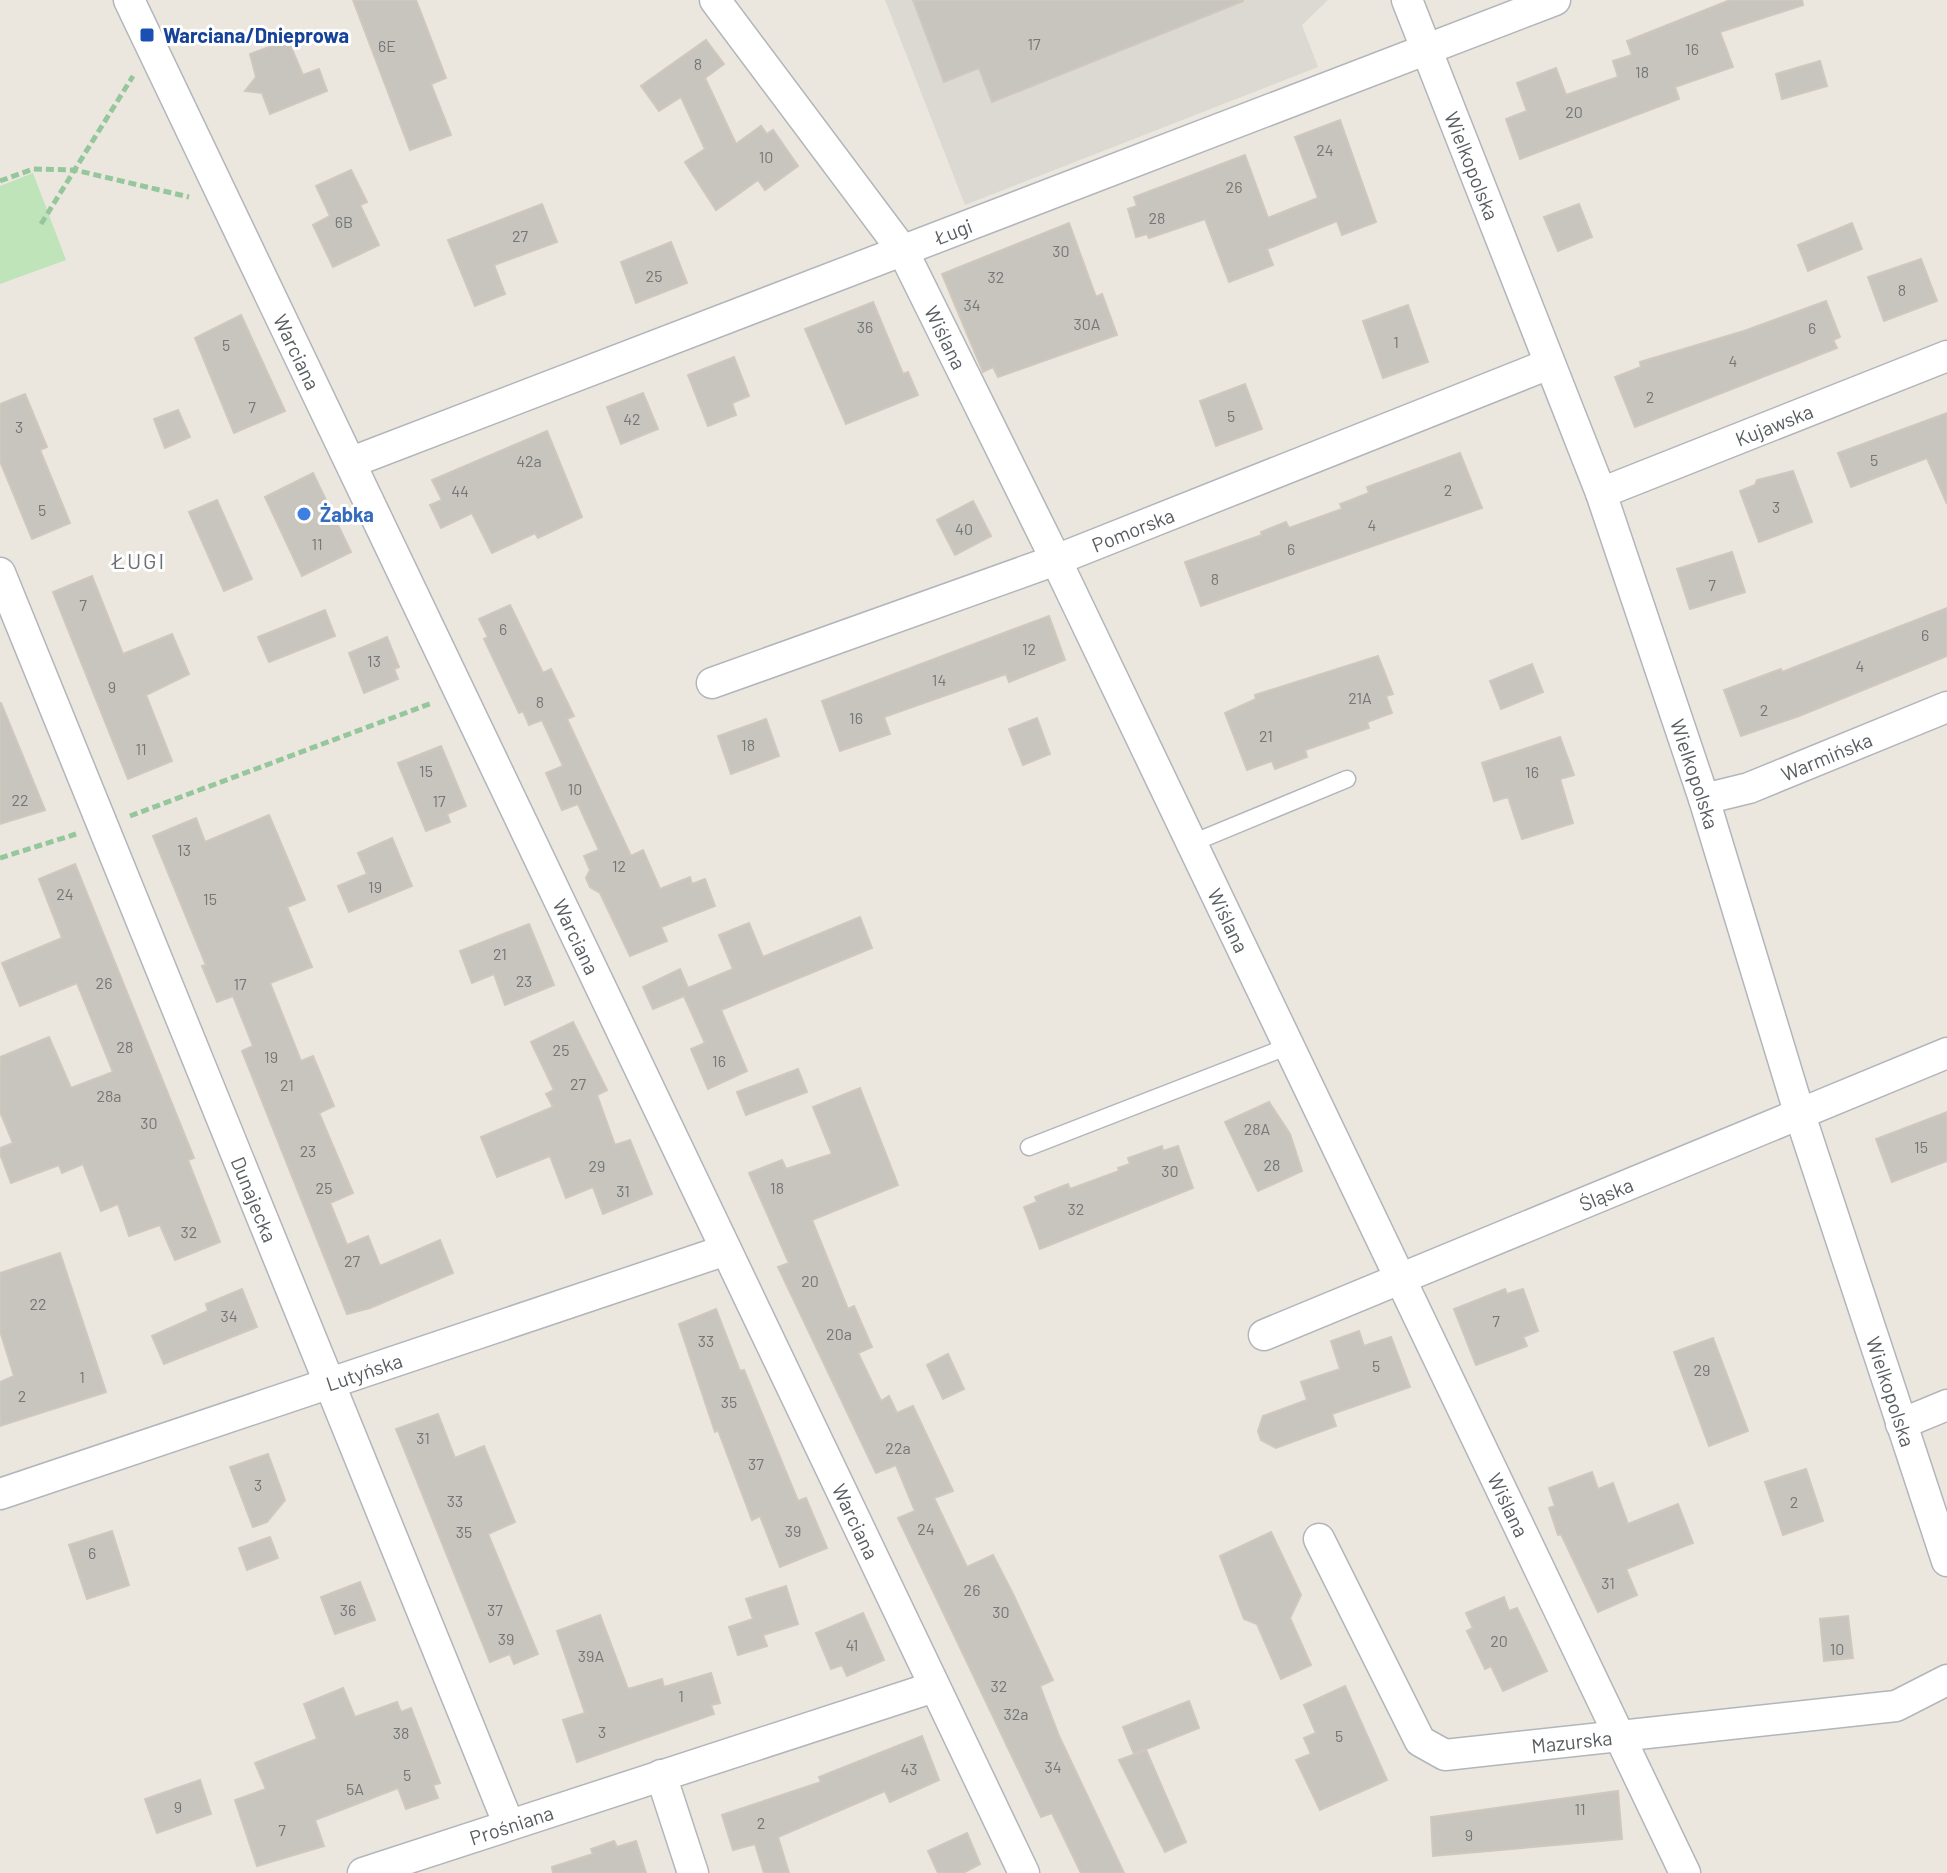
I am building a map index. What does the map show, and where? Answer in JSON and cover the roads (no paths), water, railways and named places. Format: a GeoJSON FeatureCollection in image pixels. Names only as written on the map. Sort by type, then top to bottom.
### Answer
{"type":"FeatureCollection","features":[{"type":"Feature","properties":{"kind":"street","name":"Warciana"},"geometry":{"type":"LineString","coordinates":[[129,0],[1024,1873]]}},
{"type":"Feature","properties":{"kind":"street","name":"Wiślana"},"geometry":{"type":"LineString","coordinates":[[715,0],[903,251],[1056,560],[1685,1873]]}},
{"type":"Feature","properties":{"kind":"street","name":"Wielkopolska"},"geometry":{"type":"LineString","coordinates":[[1407,0],[1601,493],[1704,799],[1799,1112],[1947,1561]]}},
{"type":"Feature","properties":{"kind":"street","name":"Ługi"},"geometry":{"type":"LineString","coordinates":[[352,462],[1555,0]]}},
{"type":"Feature","properties":{"kind":"street","name":"Kujawska"},"geometry":{"type":"LineString","coordinates":[[1601,493],[1947,356]]}},
{"type":"Feature","properties":{"kind":"street","name":"Pomorska"},"geometry":{"type":"LineString","coordinates":[[712,683],[1056,560],[1549,364]]}},
{"type":"Feature","properties":{"kind":"street","name":"Dunajecka"},"geometry":{"type":"LineString","coordinates":[[0,573],[509,1825]]}},
{"type":"Feature","properties":{"kind":"street","name":"Warmińska"},"geometry":{"type":"LineString","coordinates":[[1704,799],[1749,788],[1947,707]]}},
{"type":"Feature","properties":{"kind":"street","name":"Śląska"},"geometry":{"type":"LineString","coordinates":[[1264,1335],[1947,1053]]}},
{"type":"Feature","properties":{"kind":"street","name":"Lutyńska"},"geometry":{"type":"LineString","coordinates":[[0,1494],[726,1250]]}},
{"type":"Feature","properties":{"kind":"street"},"geometry":{"type":"LineString","coordinates":[[1901,1424],[1947,1405]]}},
{"type":"Feature","properties":{"kind":"street","name":"Mazurska"},"geometry":{"type":"LineString","coordinates":[[1319,1539],[1420,1741],[1445,1755],[1896,1706],[1947,1680]]}},
{"type":"Feature","properties":{"kind":"street","name":"Prośniana"},"geometry":{"type":"LineString","coordinates":[[363,1873],[934,1687]]}},
{"type":"Feature","properties":{"kind":"street"},"geometry":{"type":"LineString","coordinates":[[661,1775],[693,1873]]}},
{"type":"Feature","properties":{"kind":"lane"},"geometry":{"type":"LineString","coordinates":[[1190,844],[1347,779]]}},
{"type":"Feature","properties":{"kind":"lane"},"geometry":{"type":"LineString","coordinates":[[1029,1147],[1289,1046]]}},
{"type":"Feature","properties":{"kind":"place","name":"Warciana/Dnieprowa"},"geometry":{"type":"Point","coordinates":[147,35]}},
{"type":"Feature","properties":{"kind":"place","name":"Żabka"},"geometry":{"type":"Point","coordinates":[304,514]}},
{"type":"Feature","properties":{"kind":"district","name":"ŁUGI"},"geometry":{"type":"Point","coordinates":[139,560]}}]}
